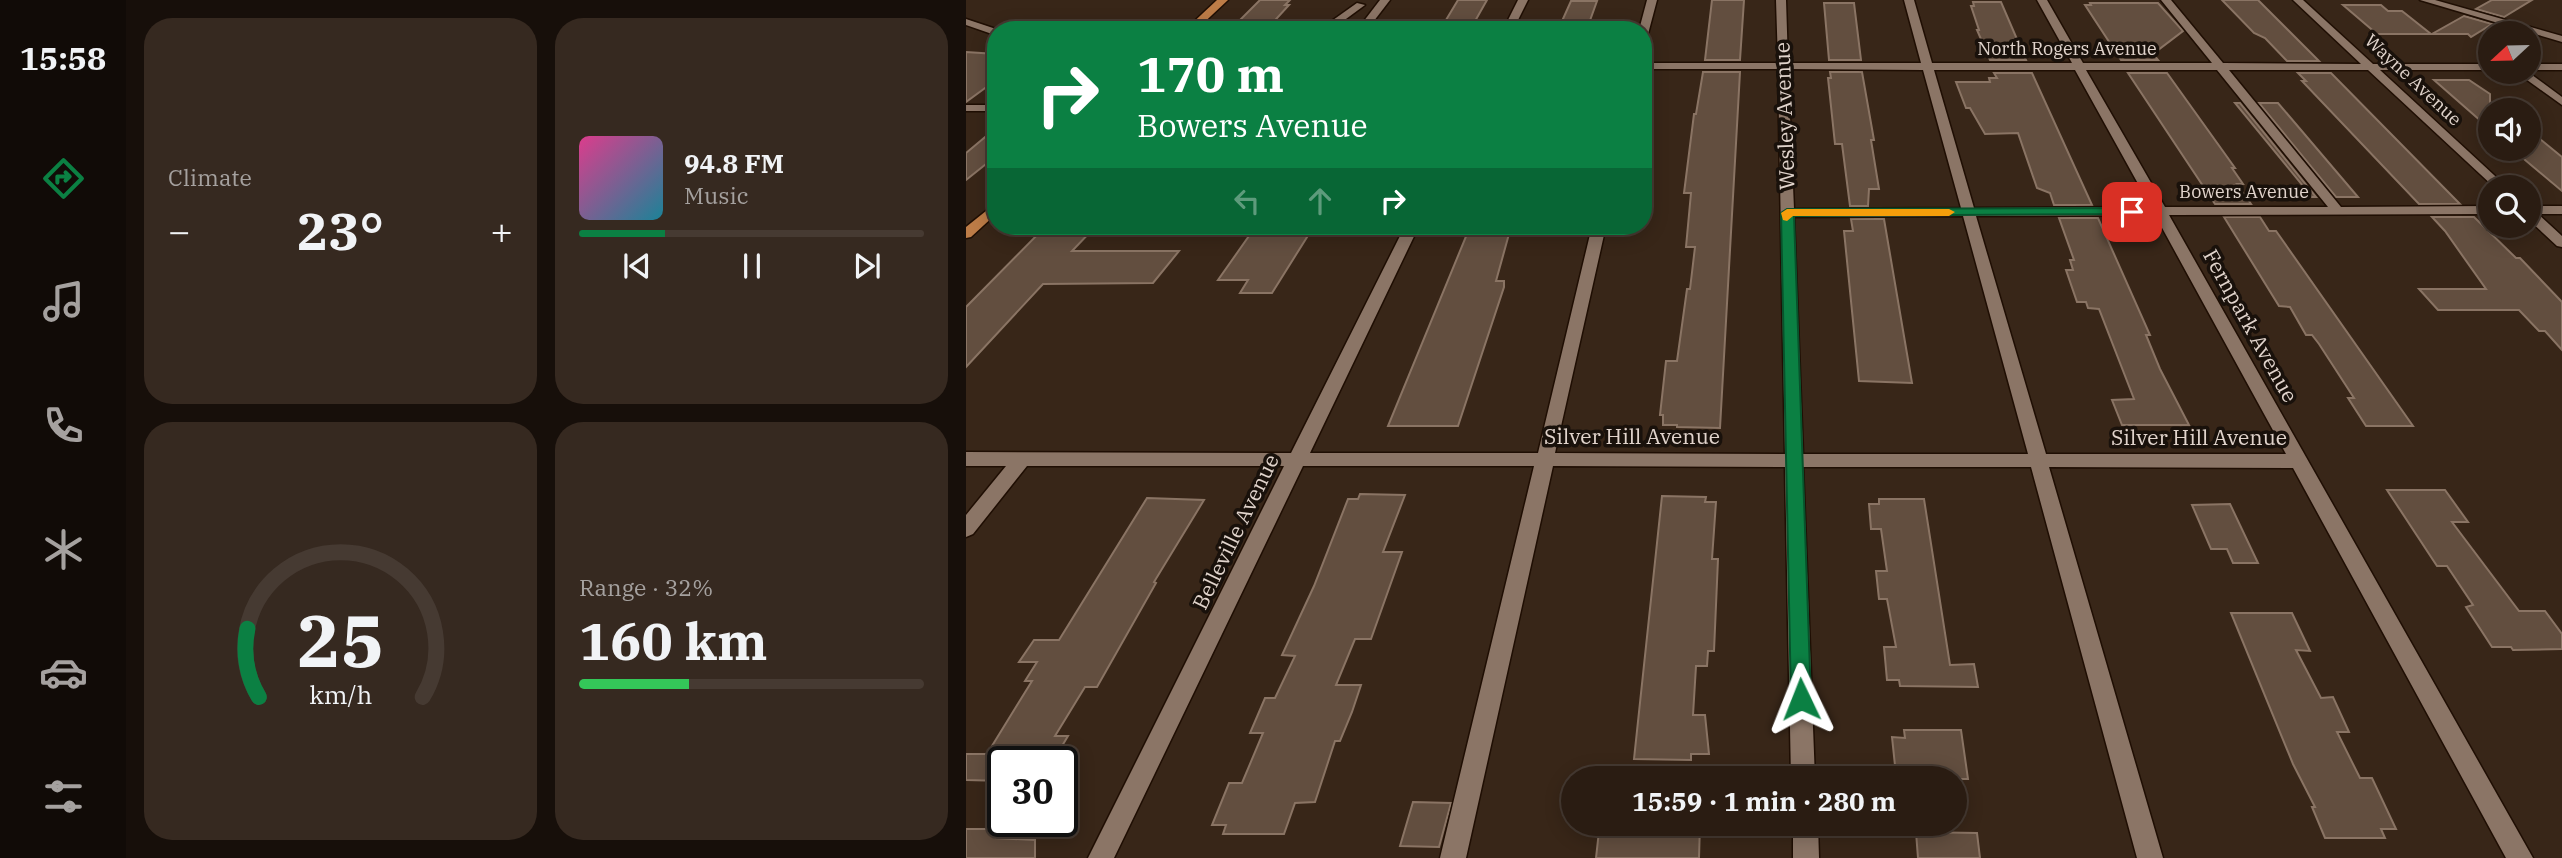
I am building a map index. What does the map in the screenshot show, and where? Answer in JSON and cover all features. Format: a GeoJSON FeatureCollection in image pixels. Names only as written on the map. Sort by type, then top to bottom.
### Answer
{"type":"FeatureCollection","features":[{"type":"Feature","properties":{"kind":"main road"},"geometry":{"type":"LineString","coordinates":[[1201,21],[1223,0]]}},
{"type":"Feature","properties":{"kind":"main road"},"geometry":{"type":"LineString","coordinates":[[966,234],[987,215]]}},
{"type":"Feature","properties":{"kind":"street"},"geometry":{"type":"LineString","coordinates":[[1369,21],[1385,0]]}},
{"type":"Feature","properties":{"kind":"street"},"geometry":{"type":"LineString","coordinates":[[1512,21],[1523,0]]}},
{"type":"Feature","properties":{"kind":"street"},"geometry":{"type":"LineString","coordinates":[[1646,21],[1652,0]]}},
{"type":"Feature","properties":{"kind":"street","name":"Wesley Avenue"},"geometry":{"type":"LineString","coordinates":[[1781,0],[1803,766]]}},
{"type":"Feature","properties":{"kind":"street"},"geometry":{"type":"LineString","coordinates":[[1909,0],[2150,858]]}},
{"type":"Feature","properties":{"kind":"street","name":"Fernpark Avenue"},"geometry":{"type":"LineString","coordinates":[[2042,0],[2520,858]]}},
{"type":"Feature","properties":{"kind":"street"},"geometry":{"type":"LineString","coordinates":[[2166,0],[2338,211]]}},
{"type":"Feature","properties":{"kind":"street","name":"Wayne Avenue"},"geometry":{"type":"LineString","coordinates":[[2298,0],[2488,175]]}},
{"type":"Feature","properties":{"kind":"street"},"geometry":{"type":"LineString","coordinates":[[2425,0],[2562,39]]}},
{"type":"Feature","properties":{"kind":"street"},"geometry":{"type":"LineString","coordinates":[[1337,21],[1360,5]]}},
{"type":"Feature","properties":{"kind":"street"},"geometry":{"type":"LineString","coordinates":[[967,24],[987,30]]}},
{"type":"Feature","properties":{"kind":"street","name":"North Rogers Avenue"},"geometry":{"type":"LineString","coordinates":[[1652,66],[2478,67]]}},
{"type":"Feature","properties":{"kind":"street"},"geometry":{"type":"LineString","coordinates":[[2541,67],[2562,67]]}},
{"type":"Feature","properties":{"kind":"street"},"geometry":{"type":"LineString","coordinates":[[2537,84],[2562,102]]}},
{"type":"Feature","properties":{"kind":"street"},"geometry":{"type":"LineString","coordinates":[[966,108],[987,106]]}},
{"type":"Feature","properties":{"kind":"street","name":"Bowers Avenue"},"geometry":{"type":"LineString","coordinates":[[1787,213],[2478,210]]}},
{"type":"Feature","properties":{"kind":"street"},"geometry":{"type":"LineString","coordinates":[[2541,211],[2562,210]]}},
{"type":"Feature","properties":{"kind":"street"},"geometry":{"type":"LineString","coordinates":[[2541,223],[2562,243]]}},
{"type":"Feature","properties":{"kind":"street","name":"Belleville Avenue"},"geometry":{"type":"LineString","coordinates":[[1101,858],[1408,235]]}},
{"type":"Feature","properties":{"kind":"street"},"geometry":{"type":"LineString","coordinates":[[1453,858],[1597,235]]}},
{"type":"Feature","properties":{"kind":"street","name":"Silver Hill Avenue"},"geometry":{"type":"LineString","coordinates":[[966,459],[2299,461]]}},
{"type":"Feature","properties":{"kind":"street"},"geometry":{"type":"LineString","coordinates":[[966,529],[1022,459]]}},
{"type":"Feature","properties":{"kind":"street"},"geometry":{"type":"LineString","coordinates":[[1805,836],[1806,858]]}},
{"type":"Feature","properties":{"kind":"building"},"geometry":{"type":"Polygon","coordinates":[[[1260,0],[1290,0],[1285,5],[1289,5],[1274,21],[1239,21],[1260,0]]]}},
{"type":"Feature","properties":{"kind":"building"},"geometry":{"type":"Polygon","coordinates":[[[1458,0],[1487,0],[1475,21],[1445,21],[1458,0]]]}},
{"type":"Feature","properties":{"kind":"building"},"geometry":{"type":"Polygon","coordinates":[[[1712,0],[1744,0],[1740,60],[1705,60],[1712,0]]]}},
{"type":"Feature","properties":{"kind":"building"},"geometry":{"type":"Polygon","coordinates":[[[2222,0],[2258,0],[2319,61],[2287,61],[2265,38],[2254,33],[2222,0]]]}},
{"type":"Feature","properties":{"kind":"building"},"geometry":{"type":"Polygon","coordinates":[[[2492,0],[2532,0],[2504,17],[2476,9],[2492,0]]]}},
{"type":"Feature","properties":{"kind":"building"},"geometry":{"type":"Polygon","coordinates":[[[1571,1],[1597,1],[1590,21],[1562,21],[1571,1]]]}},
{"type":"Feature","properties":{"kind":"building"},"geometry":{"type":"Polygon","coordinates":[[[1973,2],[2001,2],[2026,60],[1990,60],[1977,30],[1971,6],[1974,6],[1973,2]]]}},
{"type":"Feature","properties":{"kind":"building"},"geometry":{"type":"Polygon","coordinates":[[[1824,3],[1854,3],[1861,60],[1829,60],[1824,3]]]}},
{"type":"Feature","properties":{"kind":"building"},"geometry":{"type":"Polygon","coordinates":[[[2090,3],[2158,3],[2183,31],[2153,54],[2158,60],[2121,60],[2085,5],[2091,5],[2090,3]]]}},
{"type":"Feature","properties":{"kind":"building"},"geometry":{"type":"Polygon","coordinates":[[[2343,5],[2381,5],[2388,11],[2402,11],[2431,34],[2377,34],[2343,5]]]}},
{"type":"Feature","properties":{"kind":"building"},"geometry":{"type":"Polygon","coordinates":[[[2464,16],[2482,21],[2478,21],[2478,33],[2471,37],[2468,34],[2432,34],[2464,16]]]}},
{"type":"Feature","properties":{"kind":"building"},"geometry":{"type":"Polygon","coordinates":[[[966,52],[987,53],[987,87],[966,102],[966,52]]]}},
{"type":"Feature","properties":{"kind":"building"},"geometry":{"type":"Polygon","coordinates":[[[1703,72],[1740,72],[1720,428],[1663,425],[1663,415],[1660,415],[1666,361],[1677,361],[1687,289],[1690,289],[1695,247],[1686,247],[1691,193],[1684,193],[1694,114],[1703,72]]]}},
{"type":"Feature","properties":{"kind":"building"},"geometry":{"type":"Polygon","coordinates":[[[1830,72],[1862,72],[1879,189],[1869,189],[1868,206],[1850,206],[1842,144],[1835,144],[1828,78],[1831,78],[1830,72]]]}},
{"type":"Feature","properties":{"kind":"building"},"geometry":{"type":"Polygon","coordinates":[[[1994,73],[2032,73],[2092,205],[2054,205],[2050,193],[2037,188],[2018,133],[1985,134],[1970,108],[1966,108],[1956,82],[1990,82],[1989,78],[1997,78],[1994,73]]]}},
{"type":"Feature","properties":{"kind":"building"},"geometry":{"type":"Polygon","coordinates":[[[2128,73],[2167,73],[2235,168],[2232,168],[2243,184],[2237,184],[2251,204],[2215,204],[2128,73]]]}},
{"type":"Feature","properties":{"kind":"building"},"geometry":{"type":"Polygon","coordinates":[[[2298,73],[2331,73],[2460,204],[2419,204],[2302,81],[2306,81],[2298,73]]]}},
{"type":"Feature","properties":{"kind":"building"},"geometry":{"type":"Polygon","coordinates":[[[2434,80],[2469,80],[2490,94],[2490,98],[2478,98],[2478,118],[2434,80]]]}},
{"type":"Feature","properties":{"kind":"building"},"geometry":{"type":"Polygon","coordinates":[[[2235,103],[2240,103],[2316,197],[2312,197],[2235,103]]]}},
{"type":"Feature","properties":{"kind":"building"},"geometry":{"type":"Polygon","coordinates":[[[2259,103],[2278,103],[2358,197],[2336,197],[2259,103]]]}},
{"type":"Feature","properties":{"kind":"building"},"geometry":{"type":"Polygon","coordinates":[[[987,136],[987,163],[966,180],[966,153],[987,136]]]}},
{"type":"Feature","properties":{"kind":"building"},"geometry":{"type":"Polygon","coordinates":[[[2541,140],[2562,157],[2562,191],[2526,161],[2541,161],[2541,140]]]}},
{"type":"Feature","properties":{"kind":"building"},"geometry":{"type":"Polygon","coordinates":[[[2224,217],[2260,217],[2269,231],[2276,231],[2413,426],[2366,426],[2348,398],[2354,398],[2319,344],[2312,335],[2306,335],[2290,307],[2279,306],[2224,217]]]}},
{"type":"Feature","properties":{"kind":"building"},"geometry":{"type":"Polygon","coordinates":[[[2432,217],[2474,217],[2478,221],[2478,238],[2496,238],[2516,258],[2520,258],[2562,302],[2562,350],[2545,331],[2539,331],[2519,310],[2438,310],[2419,289],[2486,289],[2432,217]]]}},
{"type":"Feature","properties":{"kind":"building"},"geometry":{"type":"Polygon","coordinates":[[[2059,218],[2098,218],[2150,335],[2146,335],[2160,369],[2189,425],[2122,425],[2112,400],[2134,399],[2099,309],[2088,308],[2086,302],[2077,302],[2066,270],[2073,270],[2070,260],[2074,260],[2059,218]]]}},
{"type":"Feature","properties":{"kind":"building"},"geometry":{"type":"Polygon","coordinates":[[[1851,219],[1884,219],[1912,383],[1859,381],[1844,231],[1853,231],[1851,219]]]}},
{"type":"Feature","properties":{"kind":"building"},"geometry":{"type":"Polygon","coordinates":[[[1037,235],[1087,235],[1072,251],[1179,251],[1153,283],[1043,284],[966,367],[966,307],[1037,235]]]}},
{"type":"Feature","properties":{"kind":"building"},"geometry":{"type":"Polygon","coordinates":[[[1250,235],[1308,235],[1272,293],[1240,293],[1248,280],[1218,280],[1250,235]]]}},
{"type":"Feature","properties":{"kind":"building"},"geometry":{"type":"Polygon","coordinates":[[[1467,235],[1509,235],[1496,281],[1504,281],[1504,287],[1458,426],[1388,426],[1467,235]]]}},
{"type":"Feature","properties":{"kind":"building"},"geometry":{"type":"Polygon","coordinates":[[[2387,490],[2445,490],[2468,522],[2452,522],[2519,611],[2545,611],[2562,634],[2562,649],[2513,650],[2511,647],[2492,647],[2466,607],[2473,605],[2447,566],[2437,566],[2387,490]]]}},
{"type":"Feature","properties":{"kind":"building"},"geometry":{"type":"Polygon","coordinates":[[[1360,494],[1405,495],[1383,552],[1402,552],[1371,639],[1355,639],[1336,685],[1361,685],[1352,712],[1340,741],[1335,741],[1315,802],[1295,803],[1284,834],[1223,834],[1226,825],[1212,825],[1229,783],[1242,783],[1263,733],[1250,733],[1265,698],[1275,698],[1295,656],[1282,655],[1314,586],[1348,499],[1358,499],[1360,494]]]}},
{"type":"Feature","properties":{"kind":"building"},"geometry":{"type":"Polygon","coordinates":[[[1662,496],[1706,497],[1705,502],[1716,502],[1712,559],[1718,559],[1714,651],[1708,651],[1707,666],[1696,666],[1693,715],[1705,715],[1709,754],[1691,754],[1691,760],[1634,759],[1662,496]]]}},
{"type":"Feature","properties":{"kind":"building"},"geometry":{"type":"Polygon","coordinates":[[[1147,498],[1204,500],[1154,582],[1156,583],[1097,687],[1085,687],[1055,736],[1068,736],[1062,746],[992,746],[1032,681],[1025,681],[1037,662],[1019,662],[1034,640],[1059,640],[1147,498]]]}},
{"type":"Feature","properties":{"kind":"building"},"geometry":{"type":"Polygon","coordinates":[[[1879,499],[1924,499],[1950,665],[1974,664],[1978,687],[1900,686],[1899,680],[1887,680],[1884,647],[1896,647],[1887,599],[1879,599],[1876,571],[1887,571],[1881,529],[1871,529],[1869,504],[1879,504],[1879,499]]]}},
{"type":"Feature","properties":{"kind":"building"},"geometry":{"type":"Polygon","coordinates":[[[2230,504],[2258,563],[2233,563],[2227,549],[2211,549],[2192,505],[2230,504]]]}},
{"type":"Feature","properties":{"kind":"building"},"geometry":{"type":"Polygon","coordinates":[[[2231,613],[2292,613],[2310,651],[2296,650],[2321,698],[2333,697],[2349,732],[2337,732],[2360,778],[2372,778],[2396,829],[2381,829],[2385,838],[2325,838],[2312,807],[2315,807],[2293,764],[2231,613]]]}},
{"type":"Feature","properties":{"kind":"building"},"geometry":{"type":"Polygon","coordinates":[[[1904,730],[1961,730],[1966,766],[1895,766],[1892,737],[1905,738],[1904,730]]]}},
{"type":"Feature","properties":{"kind":"building"},"geometry":{"type":"Polygon","coordinates":[[[966,754],[987,754],[987,781],[966,780],[966,754]]]}},
{"type":"Feature","properties":{"kind":"building"},"geometry":{"type":"Polygon","coordinates":[[[1413,802],[1451,803],[1439,847],[1400,846],[1413,802]]]}},
{"type":"Feature","properties":{"kind":"building"},"geometry":{"type":"Polygon","coordinates":[[[966,829],[987,829],[987,837],[1035,840],[1035,858],[966,858],[966,829]]]}},
{"type":"Feature","properties":{"kind":"building"},"geometry":{"type":"Polygon","coordinates":[[[1967,833],[1977,833],[1980,858],[1918,858],[1916,836],[1967,836],[1967,833]]]}},
{"type":"Feature","properties":{"kind":"building"},"geometry":{"type":"Polygon","coordinates":[[[1598,836],[1700,836],[1699,858],[1596,858],[1598,836]]]}},
{"type":"Feature","properties":{"kind":"slow traffic"},"geometry":{"type":"LineString","coordinates":[[1787,217],[1787,213],[1949,212]]}},
{"type":"Feature","properties":{"kind":"route"},"geometry":{"type":"LineString","coordinates":[[1801,699],[1787,213],[2132,212]]}}]}
